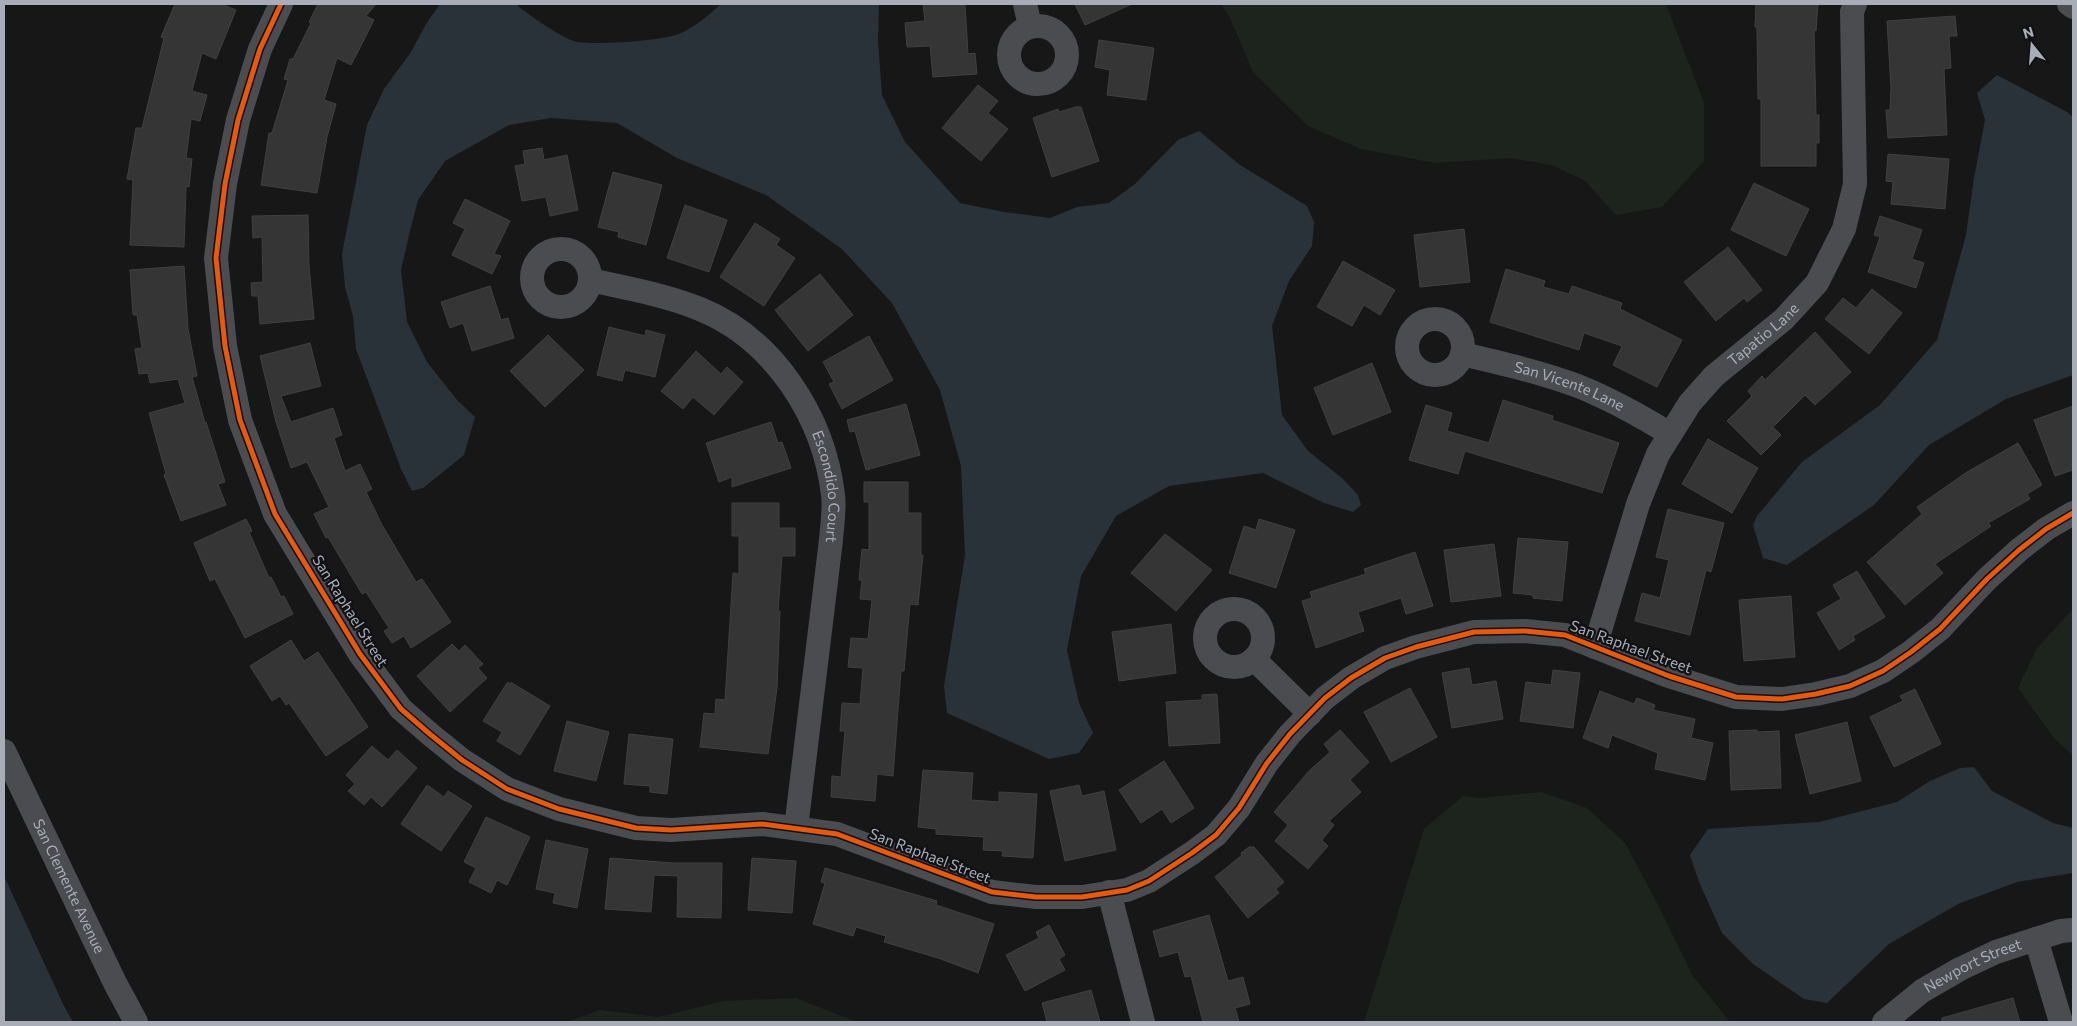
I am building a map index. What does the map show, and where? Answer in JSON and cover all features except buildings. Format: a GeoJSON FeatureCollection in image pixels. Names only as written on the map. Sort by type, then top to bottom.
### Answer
{"type":"FeatureCollection","features":[{"type":"Feature","properties":{"kind":"street","name":"San Raphael Street"},"geometry":{"type":"LineString","coordinates":[[281,4],[260,49],[238,120],[225,184],[216,258],[224,346],[240,420],[275,514],[360,654],[401,709],[462,760],[507,789],[558,809],[636,828],[671,830],[762,824],[837,834],[992,892],[1036,897],[1082,897],[1127,890],[1149,881],[1216,835],[1239,808],[1267,763],[1325,698],[1351,678],[1385,658],[1416,647],[1474,632],[1525,631],[1565,635],[1670,676],[1736,696],[1782,699],[1850,686],[1883,671],[1926,640],[2019,550],[2046,529],[2073,513]]}},
{"type":"Feature","properties":{"kind":"street","name":"Tapatio Lane"},"geometry":{"type":"LineString","coordinates":[[1596,647],[1638,504],[1658,454],[1690,404],[1714,376],[1784,319],[1816,283],[1844,229],[1855,184],[1852,12],[1855,4]]}},
{"type":"Feature","properties":{"kind":"street"},"geometry":{"type":"LineString","coordinates":[[2069,4],[2073,7]]}},
{"type":"Feature","properties":{"kind":"street","name":"Escondido Court"},"geometry":{"type":"LineString","coordinates":[[590,280],[650,293],[700,310],[728,324],[759,348],[786,376],[804,404],[826,455],[833,496],[832,540],[796,828]]}},
{"type":"Feature","properties":{"kind":"street","name":"San Vicente Lane"},"geometry":{"type":"LineString","coordinates":[[1462,354],[1517,366],[1578,386],[1643,418],[1670,434]]}},
{"type":"Feature","properties":{"kind":"street"},"geometry":{"type":"LineString","coordinates":[[1254,659],[1310,714]]}},
{"type":"Feature","properties":{"kind":"street","name":"San Clemente Avenue"},"geometry":{"type":"LineString","coordinates":[[4,750],[115,983],[136,1022]]}},
{"type":"Feature","properties":{"kind":"street"},"geometry":{"type":"LineString","coordinates":[[1109,892],[1143,1022]]}},
{"type":"Feature","properties":{"kind":"street","name":"Newport Street"},"geometry":{"type":"LineString","coordinates":[[1884,1022],[1922,991],[1960,969],[1996,952],[2061,931],[2073,930]]}},
{"type":"Feature","properties":{"kind":"street"},"geometry":{"type":"LineString","coordinates":[[2036,939],[2061,1022]]}},
{"type":"Feature","properties":{"kind":"shaded area"},"geometry":{"type":"Polygon","coordinates":[[[440,4],[516,4],[536,20],[565,37],[578,42],[600,43],[630,42],[672,36],[692,27],[721,4],[879,4],[878,41],[882,95],[905,142],[960,203],[1004,212],[1050,218],[1077,207],[1109,203],[1135,184],[1178,140],[1199,131],[1240,165],[1307,206],[1314,222],[1312,246],[1289,281],[1272,326],[1282,415],[1308,451],[1343,479],[1358,495],[1361,505],[1353,512],[1324,503],[1263,473],[1169,486],[1116,516],[1081,576],[1067,650],[1079,703],[1093,733],[1079,753],[1049,759],[947,713],[944,686],[965,555],[961,466],[940,390],[892,303],[842,249],[766,195],[677,158],[617,123],[551,118],[509,125],[445,161],[418,200],[401,270],[407,322],[427,362],[457,400],[475,417],[464,455],[423,488],[412,491],[401,469],[356,349],[353,316],[345,287],[342,254],[367,125],[384,89],[411,52],[426,24],[440,4]]]}},
{"type":"Feature","properties":{"kind":"shaded area"},"geometry":{"type":"Polygon","coordinates":[[[1221,4],[1666,4],[1704,103],[1704,161],[1662,207],[1616,215],[1584,180],[1551,165],[1511,158],[1435,163],[1361,149],[1308,126],[1253,72],[1230,18],[1221,4]]]}},
{"type":"Feature","properties":{"kind":"shaded area"},"geometry":{"type":"Polygon","coordinates":[[[1997,75],[2073,117],[2073,375],[2006,399],[1929,445],[1874,505],[1787,565],[1763,558],[1753,525],[1757,516],[1802,462],[1880,405],[1937,340],[1966,235],[1985,120],[1977,93],[1997,75]]]}},
{"type":"Feature","properties":{"kind":"shaded area"},"geometry":{"type":"Polygon","coordinates":[[[2073,609],[2073,756],[2054,738],[2018,688],[2037,648],[2073,609]]]}},
{"type":"Feature","properties":{"kind":"shaded area"},"geometry":{"type":"Polygon","coordinates":[[[1974,767],[1992,791],[2053,823],[2073,828],[2073,873],[2017,882],[1958,904],[1889,944],[1827,1003],[1804,999],[1753,964],[1722,933],[1699,882],[1690,855],[1708,829],[1819,822],[1897,802],[1930,781],[1960,768],[1974,767]]]}},
{"type":"Feature","properties":{"kind":"shaded area"},"geometry":{"type":"Polygon","coordinates":[[[1541,792],[1587,808],[1625,843],[1693,976],[1730,1022],[1364,1022],[1424,829],[1463,796],[1480,798],[1541,792]]]}},
{"type":"Feature","properties":{"kind":"shaded area"},"geometry":{"type":"Polygon","coordinates":[[[4,876],[64,1006],[73,1022],[4,1022],[4,876]]]}},
{"type":"Feature","properties":{"kind":"shaded area"},"geometry":{"type":"Polygon","coordinates":[[[796,998],[857,1022],[567,1022],[600,1010],[659,1017],[723,1001],[796,998]]]}},
{"type":"Feature","properties":{"kind":"cycle path"},"geometry":{"type":"LineString","coordinates":[[281,4],[260,49],[238,120],[225,184],[216,258],[225,346],[240,420],[275,514],[360,654],[401,709],[462,760],[507,789],[559,809],[636,828],[671,830],[762,824],[837,834],[992,892],[1036,897],[1082,897],[1127,890],[1149,881],[1216,835],[1239,808],[1267,763],[1290,734],[1325,698],[1351,678],[1385,658],[1416,647],[1474,632],[1525,631],[1565,635],[1669,676],[1736,697],[1782,699],[1816,694],[1850,686],[1883,671],[1911,652],[1940,629],[1987,579],[2019,550],[2046,529],[2073,513]]}}]}
